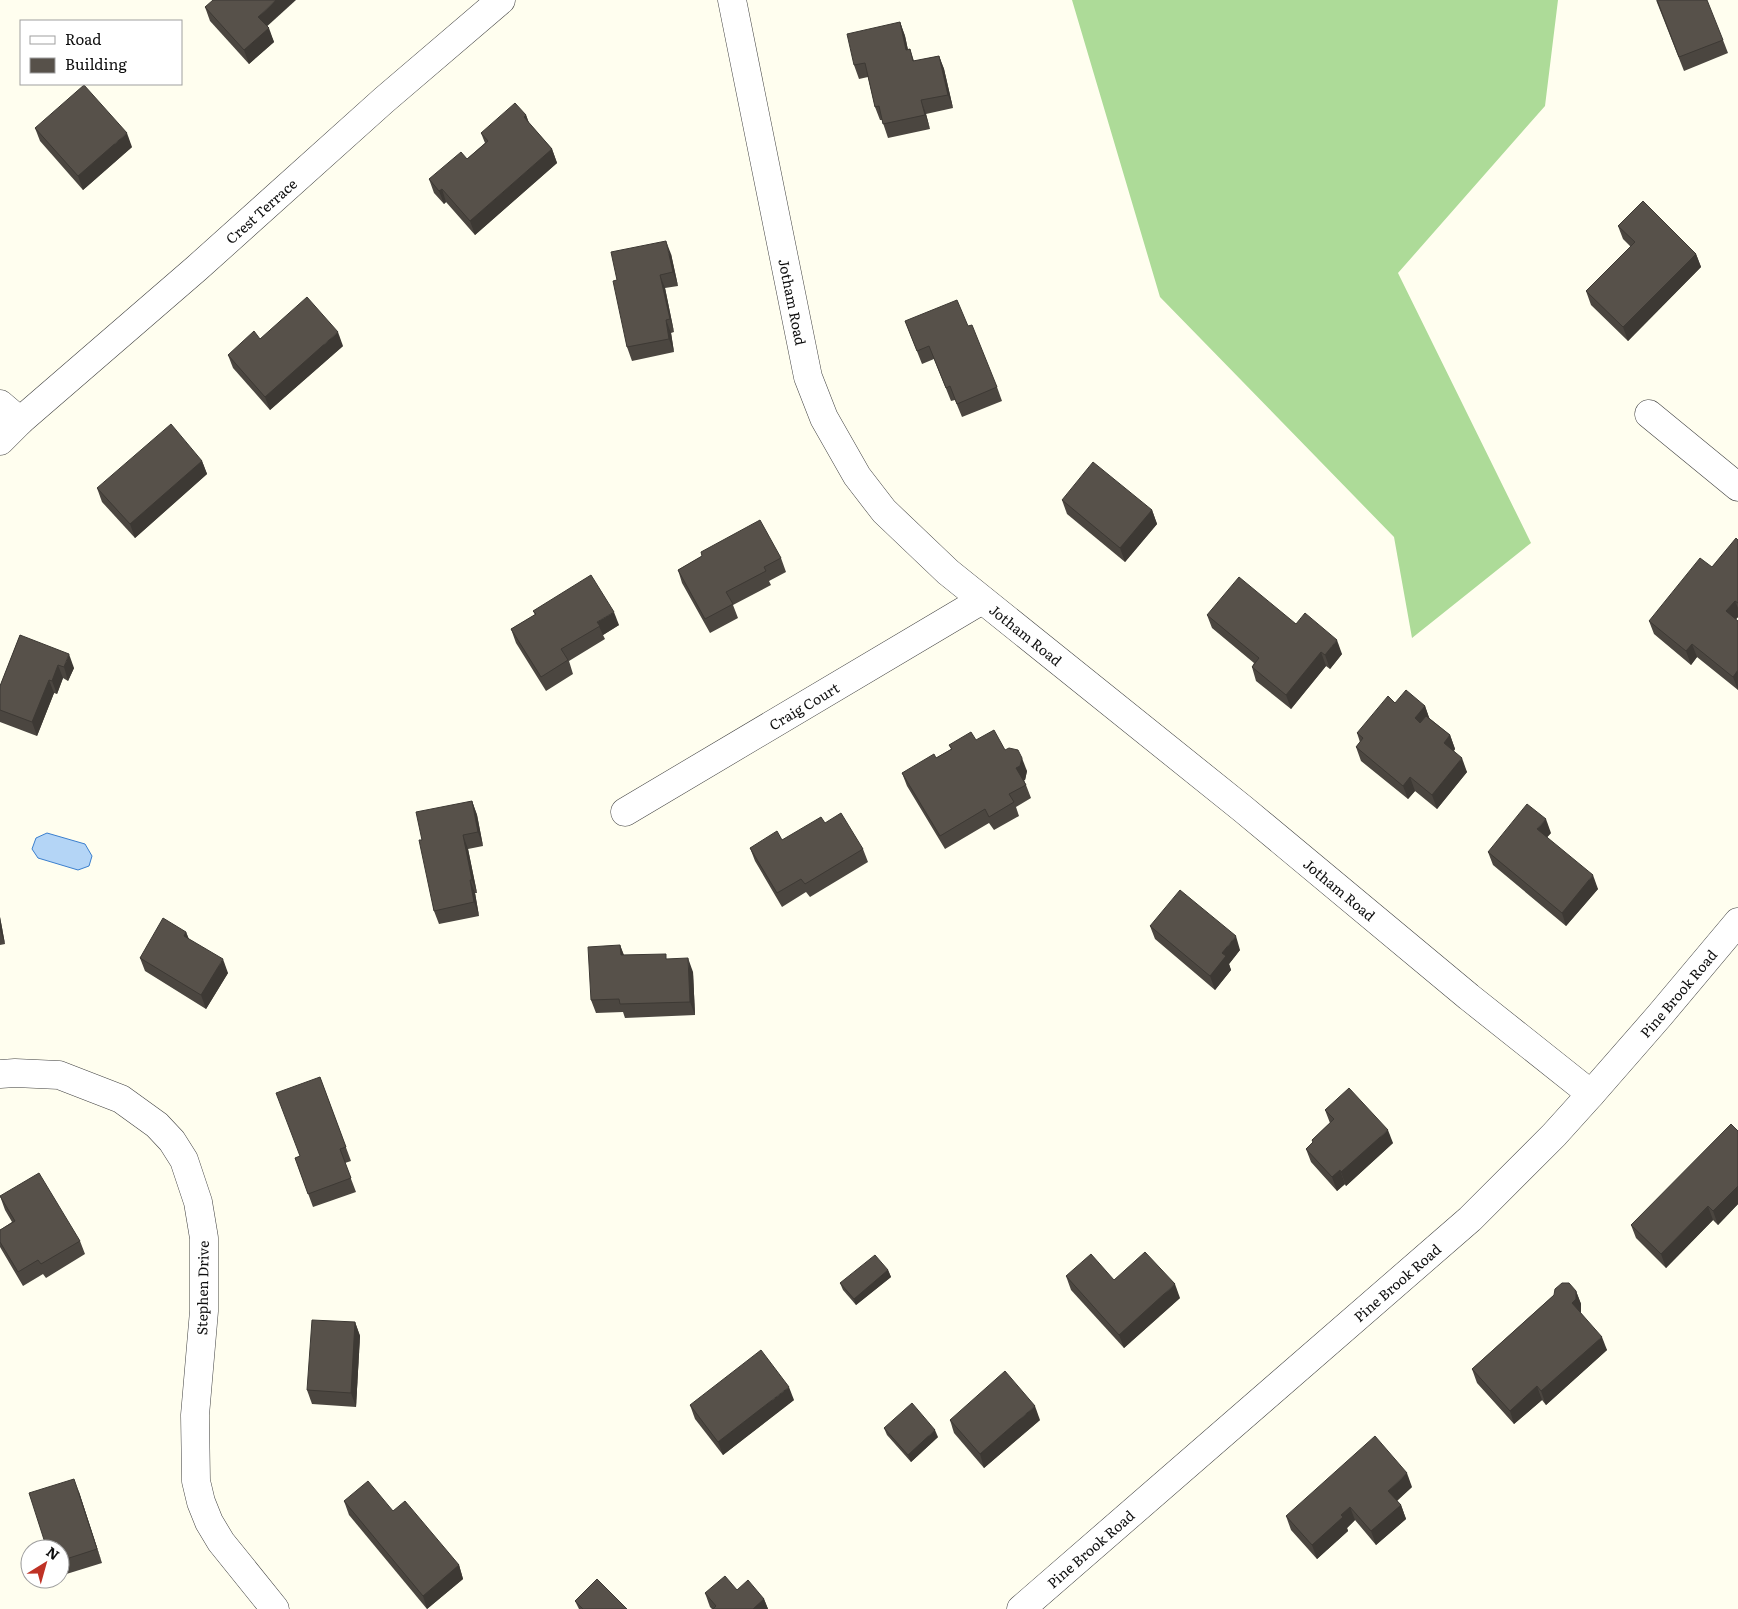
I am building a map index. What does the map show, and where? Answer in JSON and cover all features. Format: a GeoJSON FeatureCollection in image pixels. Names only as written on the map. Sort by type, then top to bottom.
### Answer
{"type":"FeatureCollection","features":[{"type":"Feature","properties":{"kind":"street","name":"Crest Terrace"},"geometry":{"type":"LineString","coordinates":[[0,441],[10,412],[197,268],[384,100],[500,0]]}},
{"type":"Feature","properties":{"kind":"street","name":"Jotham Road"},"geometry":{"type":"LineString","coordinates":[[732,0],[808,377],[824,418],[857,476],[884,511],[948,572],[1243,809],[1469,997],[1591,1094]]}},
{"type":"Feature","properties":{"kind":"street"},"geometry":{"type":"LineString","coordinates":[[1649,414],[1738,487]]}},
{"type":"Feature","properties":{"kind":"street","name":"Craig Court"},"geometry":{"type":"LineString","coordinates":[[625,812],[982,600]]}},
{"type":"Feature","properties":{"kind":"street","name":"Pine Brook Road"},"geometry":{"type":"LineString","coordinates":[[1021,1609],[1470,1219],[1554,1135],[1591,1094],[1738,922]]}},
{"type":"Feature","properties":{"kind":"street","name":"Stephen Drive"},"geometry":{"type":"LineString","coordinates":[[0,1074],[59,1075],[121,1099],[157,1125],[172,1141],[184,1160],[198,1202],[204,1238],[204,1311],[195,1414],[196,1481],[201,1502],[209,1522],[217,1535],[275,1609]]}},
{"type":"Feature","properties":{"kind":"green space"},"geometry":{"type":"Polygon","coordinates":[[[1072,0],[1558,0],[1545,106],[1398,273],[1531,543],[1412,638],[1394,537],[1160,297],[1072,0]]]}},
{"type":"Feature","properties":{"kind":"water"},"geometry":{"type":"Polygon","coordinates":[[[47,833],[85,844],[92,856],[89,866],[78,870],[38,858],[32,849],[36,838],[47,833]]]}},
{"type":"Feature","properties":{"kind":"building"},"geometry":{"type":"Polygon","coordinates":[[[213,0],[276,0],[258,17],[269,28],[244,50],[205,7],[213,0]]]}},
{"type":"Feature","properties":{"kind":"building"},"geometry":{"type":"Polygon","coordinates":[[[1657,0],[1707,0],[1723,40],[1679,57],[1657,0]]]}},
{"type":"Feature","properties":{"kind":"building"},"geometry":{"type":"Polygon","coordinates":[[[900,22],[906,50],[910,49],[913,61],[939,56],[948,95],[921,100],[925,115],[883,124],[879,106],[875,107],[865,63],[854,65],[847,34],[900,22]]]}},
{"type":"Feature","properties":{"kind":"building"},"geometry":{"type":"Polygon","coordinates":[[[84,85],[127,133],[78,176],[35,128],[84,85]]]}},
{"type":"Feature","properties":{"kind":"building"},"geometry":{"type":"Polygon","coordinates":[[[515,103],[526,115],[524,117],[552,149],[470,221],[442,189],[439,191],[429,179],[461,152],[467,159],[488,141],[481,133],[515,103]]]}},
{"type":"Feature","properties":{"kind":"building"},"geometry":{"type":"Polygon","coordinates":[[[1643,201],[1696,254],[1623,327],[1586,291],[1635,242],[1618,226],[1643,201]]]}},
{"type":"Feature","properties":{"kind":"building"},"geometry":{"type":"Polygon","coordinates":[[[666,241],[673,272],[660,275],[670,319],[666,320],[669,339],[627,347],[613,281],[617,280],[611,252],[666,241]]]}},
{"type":"Feature","properties":{"kind":"building"},"geometry":{"type":"Polygon","coordinates":[[[307,297],[338,332],[265,397],[228,355],[254,331],[260,339],[307,297]]]}},
{"type":"Feature","properties":{"kind":"building"},"geometry":{"type":"Polygon","coordinates":[[[957,300],[968,326],[972,325],[997,387],[957,404],[950,386],[946,388],[929,346],[917,351],[905,321],[957,300]]]}},
{"type":"Feature","properties":{"kind":"building"},"geometry":{"type":"Polygon","coordinates":[[[171,424],[202,461],[130,524],[97,488],[171,424]]]}},
{"type":"Feature","properties":{"kind":"building"},"geometry":{"type":"Polygon","coordinates":[[[1093,462],[1152,510],[1120,548],[1062,500],[1093,462]]]}},
{"type":"Feature","properties":{"kind":"building"},"geometry":{"type":"Polygon","coordinates":[[[760,520],[781,558],[764,567],[766,571],[726,592],[733,604],[705,619],[678,570],[702,556],[701,552],[760,520]]]}},
{"type":"Feature","properties":{"kind":"building"},"geometry":{"type":"Polygon","coordinates":[[[1736,538],[1738,540],[1738,603],[1735,601],[1726,611],[1738,621],[1738,670],[1733,677],[1692,644],[1686,651],[1649,621],[1700,558],[1712,567],[1736,538]]]}},
{"type":"Feature","properties":{"kind":"building"},"geometry":{"type":"Polygon","coordinates":[[[591,575],[614,612],[597,622],[600,626],[561,649],[568,660],[541,677],[511,629],[536,614],[533,611],[591,575]]]}},
{"type":"Feature","properties":{"kind":"building"},"geometry":{"type":"Polygon","coordinates":[[[1239,577],[1296,624],[1305,613],[1337,640],[1325,655],[1321,652],[1286,695],[1252,667],[1259,658],[1207,615],[1239,577]]]}},
{"type":"Feature","properties":{"kind":"building"},"geometry":{"type":"Polygon","coordinates":[[[20,635],[69,654],[64,667],[58,665],[52,681],[49,680],[32,722],[0,710],[0,686],[20,635]]]}},
{"type":"Feature","properties":{"kind":"building"},"geometry":{"type":"Polygon","coordinates":[[[1406,690],[1425,706],[1415,718],[1420,723],[1426,716],[1450,735],[1444,743],[1462,758],[1432,795],[1410,777],[1403,786],[1356,747],[1363,738],[1357,733],[1388,696],[1395,703],[1406,690]]]}},
{"type":"Feature","properties":{"kind":"building"},"geometry":{"type":"Polygon","coordinates":[[[994,730],[1005,750],[1009,748],[1018,750],[1022,758],[1020,766],[1016,768],[1026,785],[1009,794],[1014,802],[989,817],[985,809],[940,836],[902,773],[934,754],[936,758],[952,749],[949,745],[971,732],[976,740],[994,730]]]}},
{"type":"Feature","properties":{"kind":"building"},"geometry":{"type":"Polygon","coordinates":[[[472,801],[478,832],[463,835],[472,880],[470,880],[474,902],[434,911],[419,840],[422,840],[416,812],[472,801]]]}},
{"type":"Feature","properties":{"kind":"building"},"geometry":{"type":"Polygon","coordinates":[[[1527,804],[1546,819],[1537,829],[1593,875],[1562,913],[1488,852],[1527,804]]]}},
{"type":"Feature","properties":{"kind":"building"},"geometry":{"type":"Polygon","coordinates":[[[841,813],[863,849],[805,884],[801,879],[777,893],[750,848],[777,831],[782,840],[821,817],[825,823],[841,813]]]}},
{"type":"Feature","properties":{"kind":"building"},"geometry":{"type":"Polygon","coordinates":[[[1180,890],[1236,936],[1222,953],[1226,956],[1210,976],[1150,926],[1180,890]]]}},
{"type":"Feature","properties":{"kind":"building"},"geometry":{"type":"Polygon","coordinates":[[[163,918],[186,932],[184,936],[223,959],[201,995],[140,958],[163,918]]]}},
{"type":"Feature","properties":{"kind":"building"},"geometry":{"type":"Polygon","coordinates":[[[620,945],[621,955],[666,954],[666,959],[688,958],[690,1002],[620,1004],[619,999],[591,1000],[588,947],[620,945]]]}},
{"type":"Feature","properties":{"kind":"building"},"geometry":{"type":"Polygon","coordinates":[[[320,1077],[346,1147],[340,1149],[351,1178],[308,1194],[295,1158],[300,1156],[276,1093],[320,1077]]]}},
{"type":"Feature","properties":{"kind":"building"},"geometry":{"type":"Polygon","coordinates":[[[1349,1088],[1388,1130],[1341,1172],[1340,1170],[1332,1177],[1306,1149],[1313,1142],[1312,1140],[1334,1119],[1325,1110],[1349,1088]]]}},
{"type":"Feature","properties":{"kind":"building"},"geometry":{"type":"Polygon","coordinates":[[[1731,1124],[1738,1131],[1738,1186],[1713,1211],[1708,1206],[1661,1254],[1631,1225],[1731,1124]]]}},
{"type":"Feature","properties":{"kind":"building"},"geometry":{"type":"Polygon","coordinates":[[[39,1173],[80,1241],[41,1264],[38,1260],[18,1272],[0,1242],[0,1230],[15,1221],[0,1196],[39,1173]]]}},
{"type":"Feature","properties":{"kind":"building"},"geometry":{"type":"Polygon","coordinates":[[[1145,1252],[1175,1284],[1119,1335],[1066,1276],[1091,1254],[1114,1280],[1145,1252]]]}},
{"type":"Feature","properties":{"kind":"building"},"geometry":{"type":"Polygon","coordinates":[[[875,1255],[888,1270],[854,1299],[840,1283],[875,1255]]]}},
{"type":"Feature","properties":{"kind":"building"},"geometry":{"type":"Polygon","coordinates":[[[1562,1283],[1569,1283],[1576,1291],[1576,1299],[1572,1303],[1602,1337],[1541,1391],[1537,1386],[1510,1411],[1472,1369],[1554,1295],[1555,1289],[1562,1283]]]}},
{"type":"Feature","properties":{"kind":"building"},"geometry":{"type":"Polygon","coordinates":[[[312,1320],[355,1322],[351,1393],[307,1390],[312,1320]]]}},
{"type":"Feature","properties":{"kind":"building"},"geometry":{"type":"Polygon","coordinates":[[[761,1350],[789,1387],[718,1442],[690,1405],[761,1350]]]}},
{"type":"Feature","properties":{"kind":"building"},"geometry":{"type":"Polygon","coordinates":[[[1005,1371],[1035,1406],[980,1454],[950,1420],[1005,1371]]]}},
{"type":"Feature","properties":{"kind":"building"},"geometry":{"type":"Polygon","coordinates":[[[912,1403],[935,1430],[908,1455],[884,1428],[912,1403]]]}},
{"type":"Feature","properties":{"kind":"building"},"geometry":{"type":"Polygon","coordinates":[[[1375,1436],[1407,1473],[1388,1491],[1401,1505],[1371,1531],[1350,1507],[1341,1515],[1343,1517],[1312,1545],[1286,1516],[1375,1436]]]}},
{"type":"Feature","properties":{"kind":"building"},"geometry":{"type":"Polygon","coordinates":[[[74,1479],[97,1549],[70,1558],[70,1539],[44,1539],[29,1493],[74,1479]]]}},
{"type":"Feature","properties":{"kind":"building"},"geometry":{"type":"Polygon","coordinates":[[[368,1481],[393,1511],[405,1501],[459,1565],[423,1596],[344,1501],[368,1481]]]}},
{"type":"Feature","properties":{"kind":"building"},"geometry":{"type":"Polygon","coordinates":[[[725,1576],[737,1590],[748,1580],[764,1599],[753,1609],[713,1609],[716,1606],[705,1593],[725,1576]]]}},
{"type":"Feature","properties":{"kind":"building"},"geometry":{"type":"Polygon","coordinates":[[[597,1579],[627,1609],[583,1609],[575,1601],[597,1579]]]}}]}
